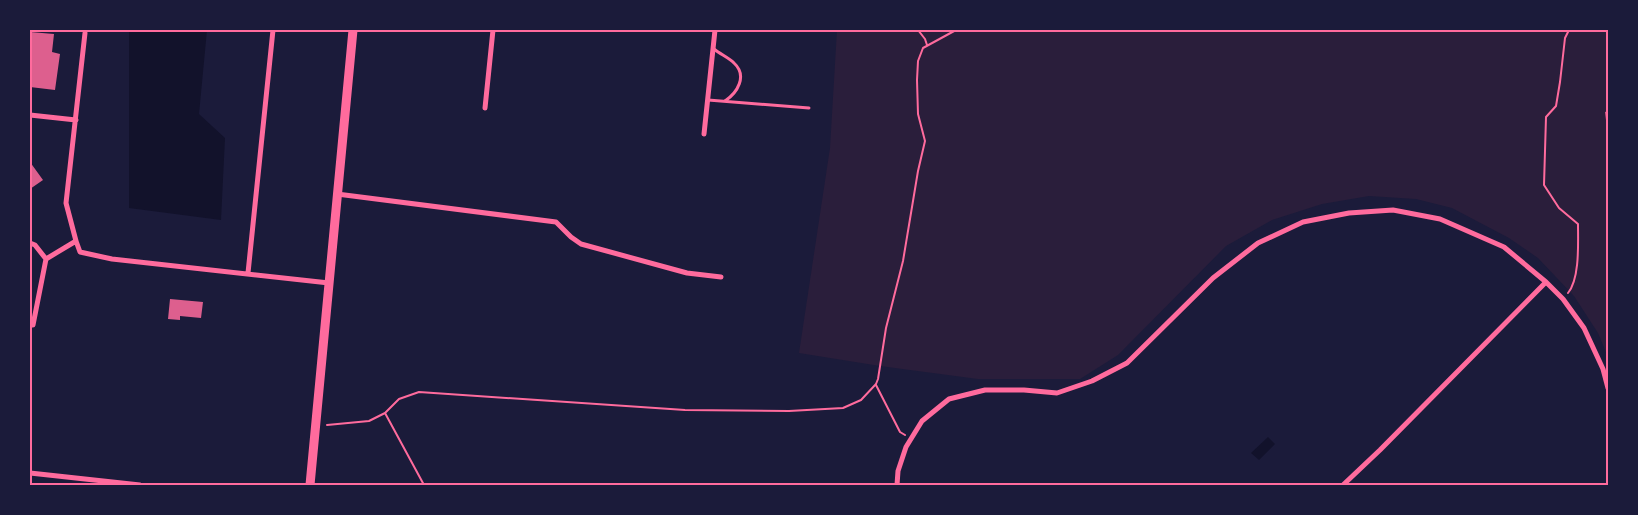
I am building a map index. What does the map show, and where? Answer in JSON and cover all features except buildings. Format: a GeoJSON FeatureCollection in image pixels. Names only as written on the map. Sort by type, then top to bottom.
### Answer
{"type":"FeatureCollection","features":[{"type":"Feature","properties":{"kind":"main road"},"geometry":{"type":"LineString","coordinates":[[310,485],[353,30]]}},
{"type":"Feature","properties":{"kind":"street"},"geometry":{"type":"LineString","coordinates":[[248,273],[273,30]]}},
{"type":"Feature","properties":{"kind":"street"},"geometry":{"type":"LineString","coordinates":[[485,108],[493,30]]}},
{"type":"Feature","properties":{"kind":"street"},"geometry":{"type":"LineString","coordinates":[[704,134],[715,30]]}},
{"type":"Feature","properties":{"kind":"street"},"geometry":{"type":"LineString","coordinates":[[85,33],[66,203],[80,252],[112,259],[329,283]]}},
{"type":"Feature","properties":{"kind":"street"},"geometry":{"type":"LineString","coordinates":[[30,115],[76,120]]}},
{"type":"Feature","properties":{"kind":"street"},"geometry":{"type":"LineString","coordinates":[[337,194],[556,222],[581,244],[687,273],[721,277]]}},
{"type":"Feature","properties":{"kind":"street"},"geometry":{"type":"LineString","coordinates":[[897,485],[898,471],[906,447],[922,420],[949,399],[985,390],[1058,392],[1092,381],[1127,363],[1213,278],[1258,243],[1303,222],[1350,213],[1393,210],[1440,219],[1504,247],[1563,298],[1584,328],[1608,388]]}},
{"type":"Feature","properties":{"kind":"street"},"geometry":{"type":"LineString","coordinates":[[30,325],[33,325],[46,259],[76,240]]}},
{"type":"Feature","properties":{"kind":"street"},"geometry":{"type":"LineString","coordinates":[[30,243],[35,245],[46,259]]}},
{"type":"Feature","properties":{"kind":"street"},"geometry":{"type":"LineString","coordinates":[[1343,485],[1546,282]]}},
{"type":"Feature","properties":{"kind":"street"},"geometry":{"type":"LineString","coordinates":[[30,473],[140,485]]}},
{"type":"Feature","properties":{"kind":"lane"},"geometry":{"type":"LineString","coordinates":[[713,49],[735,64],[739,70],[739,86],[735,93],[725,101]]}},
{"type":"Feature","properties":{"kind":"lane"},"geometry":{"type":"LineString","coordinates":[[708,100],[809,108]]}},
{"type":"Feature","properties":{"kind":"path"},"geometry":{"type":"LineString","coordinates":[[918,30],[925,39],[927,46]]}},
{"type":"Feature","properties":{"kind":"path"},"geometry":{"type":"LineString","coordinates":[[327,425],[369,421],[385,413],[399,399],[419,392],[685,410],[789,411],[843,408],[861,400],[876,384],[925,141],[918,114],[916,80],[918,61],[923,48],[956,30]]}},
{"type":"Feature","properties":{"kind":"path"},"geometry":{"type":"LineString","coordinates":[[1563,298],[1571,288],[1577,259],[1578,224],[1559,208],[1544,184],[1544,144],[1546,117],[1556,106],[1565,38],[1569,30]]}},
{"type":"Feature","properties":{"kind":"path"},"geometry":{"type":"LineString","coordinates":[[876,384],[900,432],[911,439]]}},
{"type":"Feature","properties":{"kind":"path"},"geometry":{"type":"LineString","coordinates":[[385,413],[424,485]]}},
{"type":"Feature","properties":{"kind":"shaded area"},"geometry":{"type":"Polygon","coordinates":[[[129,30],[207,30],[199,114],[225,138],[221,220],[129,208],[129,30]]]}},
{"type":"Feature","properties":{"kind":"shaded area"},"geometry":{"type":"Polygon","coordinates":[[[837,30],[1608,30],[1608,357],[1598,333],[1574,296],[1538,258],[1509,238],[1452,208],[1416,199],[1369,196],[1322,204],[1272,220],[1226,246],[1118,355],[1080,379],[978,379],[799,353],[830,148],[837,30]]]}},
{"type":"Feature","properties":{"kind":"shaded area"},"geometry":{"type":"Polygon","coordinates":[[[1268,437],[1275,444],[1259,460],[1251,453],[1268,437]]]}}]}
